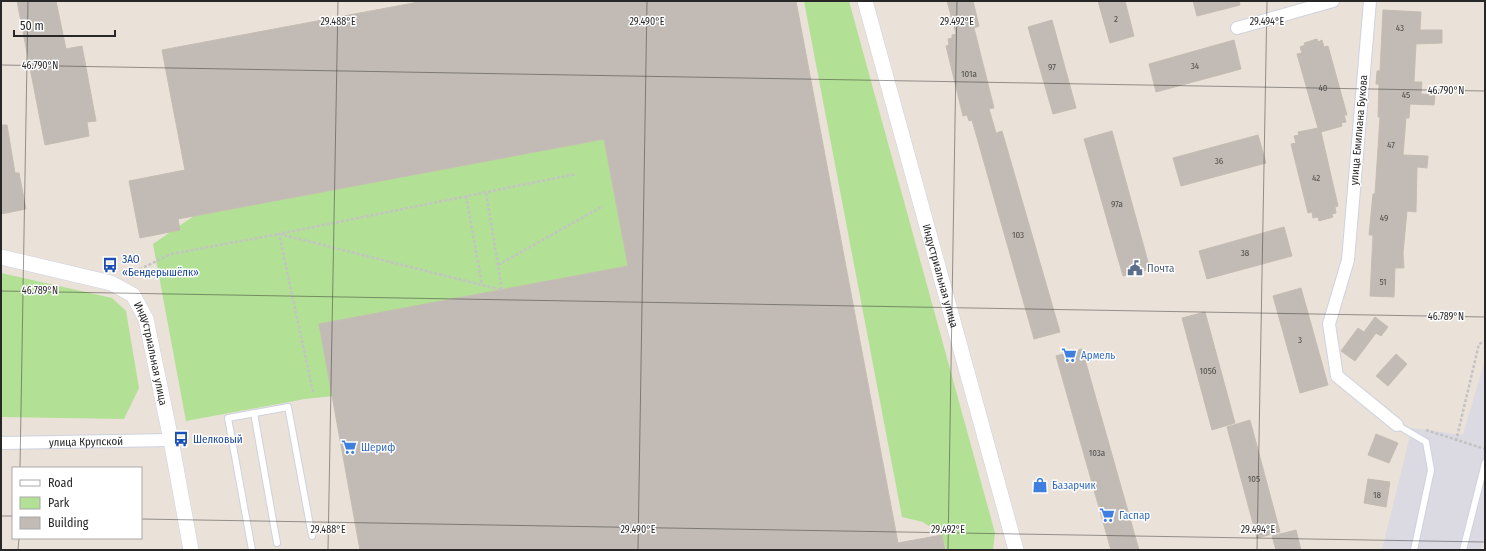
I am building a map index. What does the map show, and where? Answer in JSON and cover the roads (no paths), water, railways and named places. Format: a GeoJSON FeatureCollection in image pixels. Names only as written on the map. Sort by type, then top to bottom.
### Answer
{"type":"FeatureCollection","features":[{"type":"Feature","properties":{"kind":"street","name":"Индустриальная улица"},"geometry":{"type":"LineString","coordinates":[[865,1],[1016,550]]}},
{"type":"Feature","properties":{"kind":"street"},"geometry":{"type":"LineString","coordinates":[[1237,28],[1334,1]]}},
{"type":"Feature","properties":{"kind":"street","name":"улица Емилиана Букова"},"geometry":{"type":"LineString","coordinates":[[1370,1],[1348,260],[1329,324],[1337,376],[1397,425]]}},
{"type":"Feature","properties":{"kind":"street","name":"Индустриальная улица"},"geometry":{"type":"LineString","coordinates":[[1,257],[111,283],[133,295],[146,319],[172,440],[192,550]]}},
{"type":"Feature","properties":{"kind":"street","name":"улица Крупской"},"geometry":{"type":"LineString","coordinates":[[1,443],[172,440]]}},
{"type":"Feature","properties":{"kind":"lane"},"geometry":{"type":"LineString","coordinates":[[252,550],[228,418],[288,407],[312,536]]}},
{"type":"Feature","properties":{"kind":"lane"},"geometry":{"type":"LineString","coordinates":[[254,413],[277,543]]}},
{"type":"Feature","properties":{"kind":"lane"},"geometry":{"type":"LineString","coordinates":[[1397,425],[1426,442],[1431,470],[1414,550]]}},
{"type":"Feature","properties":{"kind":"lane"},"geometry":{"type":"LineString","coordinates":[[1463,550],[1485,463]]}},
{"type":"Feature","properties":{"kind":"place","name":"ЗАО «Бендерышёлк»"},"geometry":{"type":"Point","coordinates":[110,265]}},
{"type":"Feature","properties":{"kind":"place","name":"Почта"},"geometry":{"type":"Point","coordinates":[1135,268]}},
{"type":"Feature","properties":{"kind":"place","name":"Армель"},"geometry":{"type":"Point","coordinates":[1069,355]}},
{"type":"Feature","properties":{"kind":"place","name":"Шелковый"},"geometry":{"type":"Point","coordinates":[181,439]}},
{"type":"Feature","properties":{"kind":"place","name":"Шериф"},"geometry":{"type":"Point","coordinates":[349,447]}},
{"type":"Feature","properties":{"kind":"place","name":"Базарчик"},"geometry":{"type":"Point","coordinates":[1040,485]}},
{"type":"Feature","properties":{"kind":"place","name":"Гаспар"},"geometry":{"type":"Point","coordinates":[1107,515]}}]}
